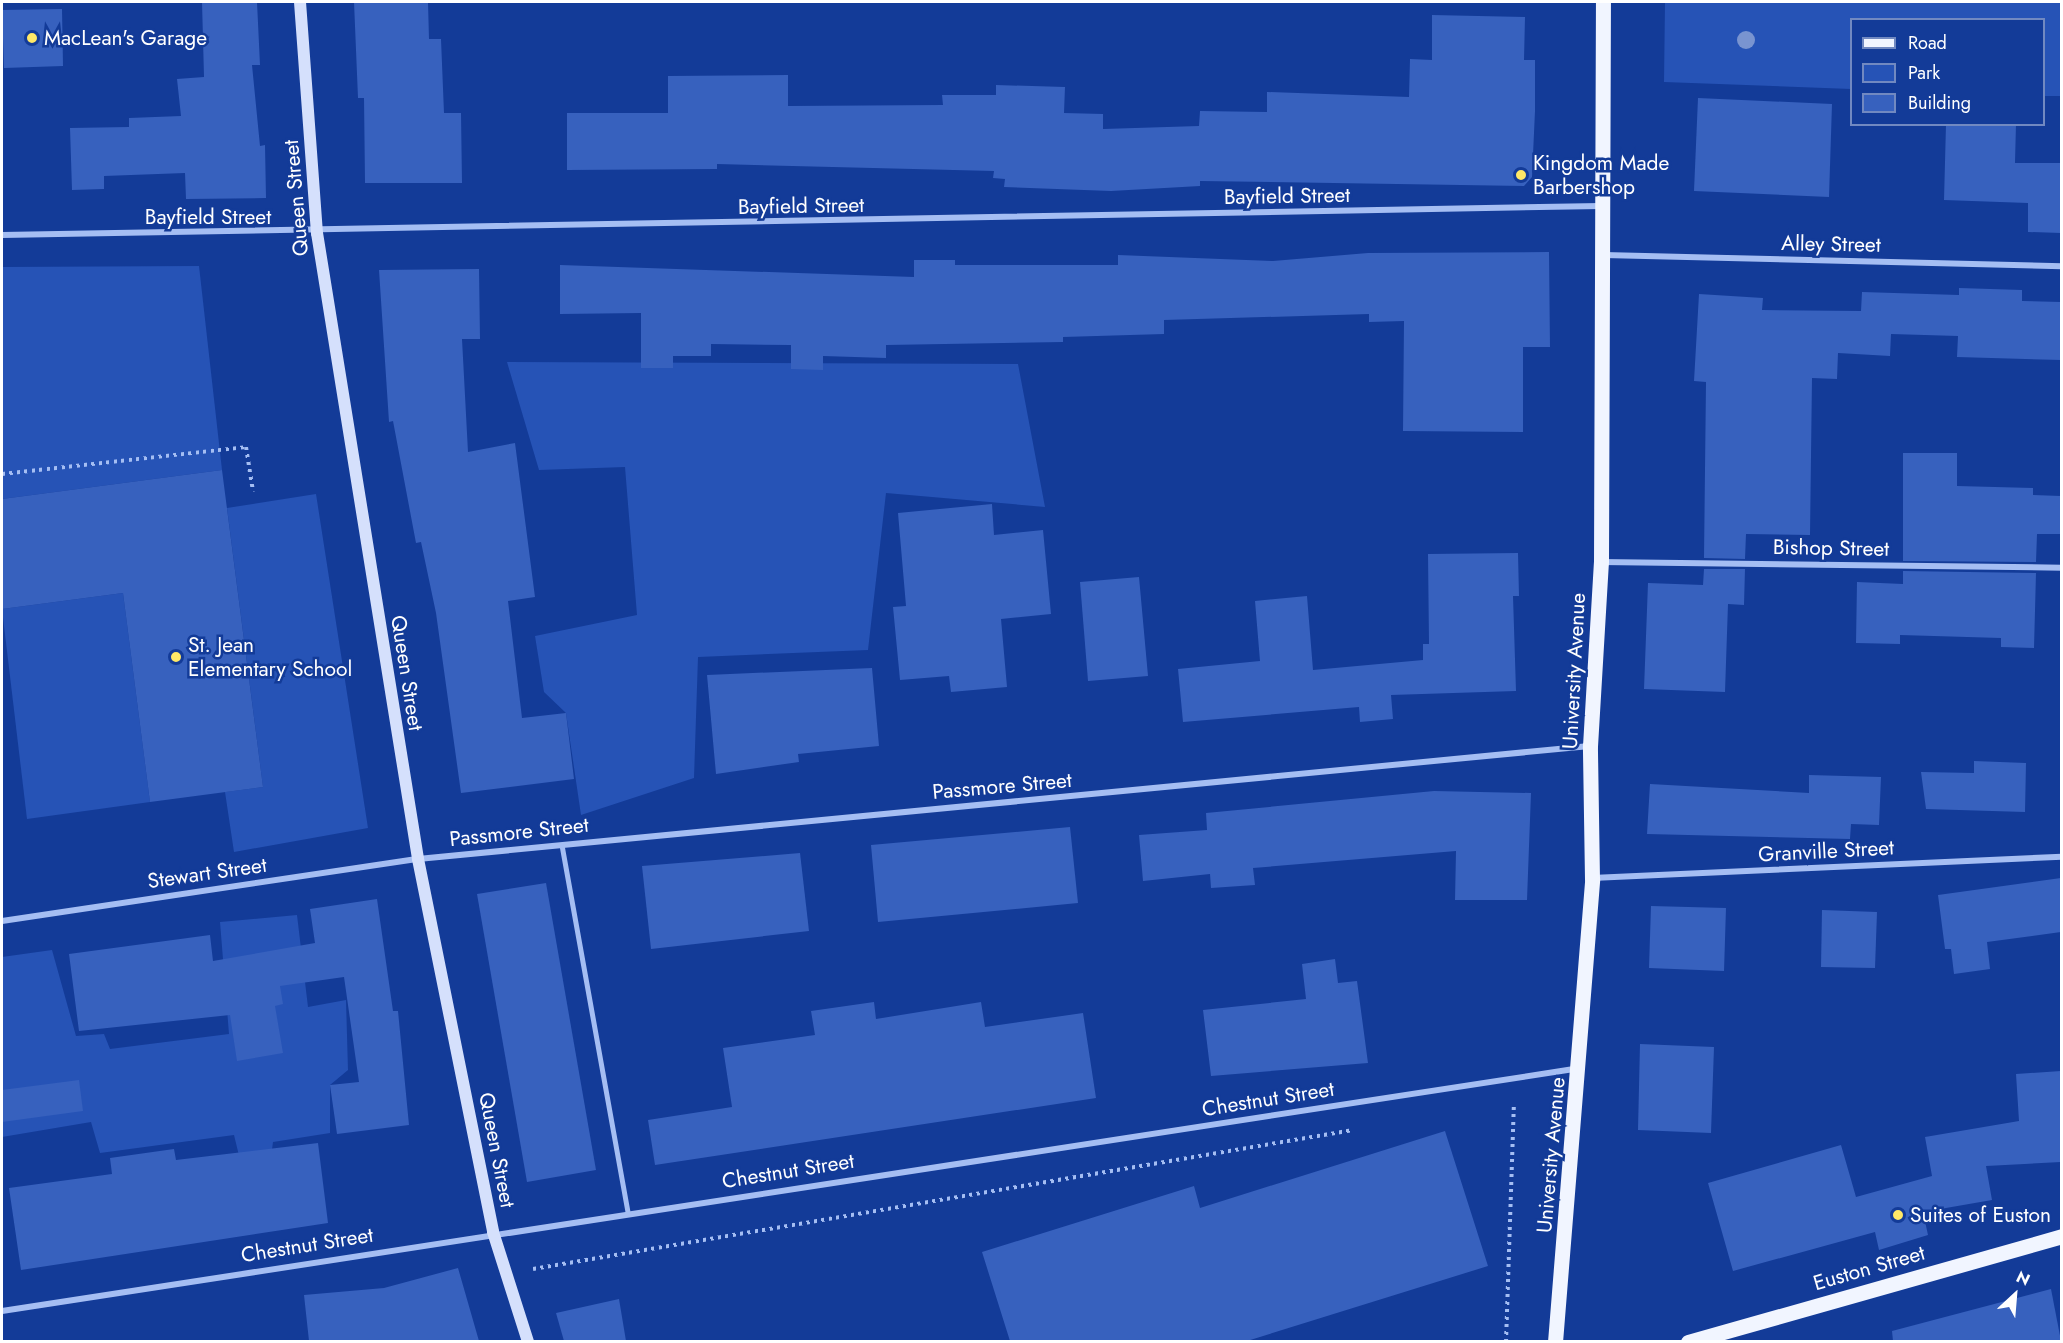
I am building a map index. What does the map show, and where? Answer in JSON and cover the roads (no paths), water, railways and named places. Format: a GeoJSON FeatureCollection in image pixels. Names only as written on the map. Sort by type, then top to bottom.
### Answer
{"type":"FeatureCollection","features":[{"type":"Feature","properties":{"kind":"main road","name":"University Avenue"},"geometry":{"type":"LineString","coordinates":[[1555,1341],[1580,1068],[1592,879],[1590,746],[1600,562],[1603,2]]}},
{"type":"Feature","properties":{"kind":"main road","name":"Euston Street"},"geometry":{"type":"LineString","coordinates":[[1688,1341],[2061,1236]]}},
{"type":"Feature","properties":{"kind":"street","name":"Queen Street"},"geometry":{"type":"LineString","coordinates":[[300,2],[317,233],[418,859],[493,1232],[528,1341]]}},
{"type":"Feature","properties":{"kind":"street","name":"Bayfield Street"},"geometry":{"type":"LineString","coordinates":[[2,235],[317,233],[1602,206]]}},
{"type":"Feature","properties":{"kind":"street","name":"Alley Street"},"geometry":{"type":"LineString","coordinates":[[1600,255],[2061,266]]}},
{"type":"Feature","properties":{"kind":"street","name":"Bishop Street"},"geometry":{"type":"LineString","coordinates":[[1600,562],[2061,568]]}},
{"type":"Feature","properties":{"kind":"street","name":"Passmore Street"},"geometry":{"type":"LineString","coordinates":[[418,859],[1590,746]]}},
{"type":"Feature","properties":{"kind":"street","name":"Granville Street"},"geometry":{"type":"LineString","coordinates":[[1592,879],[2061,857]]}},
{"type":"Feature","properties":{"kind":"street","name":"Stewart Street"},"geometry":{"type":"LineString","coordinates":[[2,921],[418,859]]}},
{"type":"Feature","properties":{"kind":"street","name":"Chestnut Street"},"geometry":{"type":"LineString","coordinates":[[2,1311],[493,1232],[1580,1068]]}},
{"type":"Feature","properties":{"kind":"lane"},"geometry":{"type":"LineString","coordinates":[[562,844],[628,1212]]}},
{"type":"Feature","properties":{"kind":"place","name":"MacLean's Garage"},"geometry":{"type":"Point","coordinates":[32,38]}},
{"type":"Feature","properties":{"kind":"place","name":"Kingdom Made Barbershop"},"geometry":{"type":"Point","coordinates":[1521,175]}},
{"type":"Feature","properties":{"kind":"place","name":"St. Jean Elementary School"},"geometry":{"type":"Point","coordinates":[176,657]}},
{"type":"Feature","properties":{"kind":"place","name":"Suites of Euston"},"geometry":{"type":"Point","coordinates":[1898,1215]}}]}
